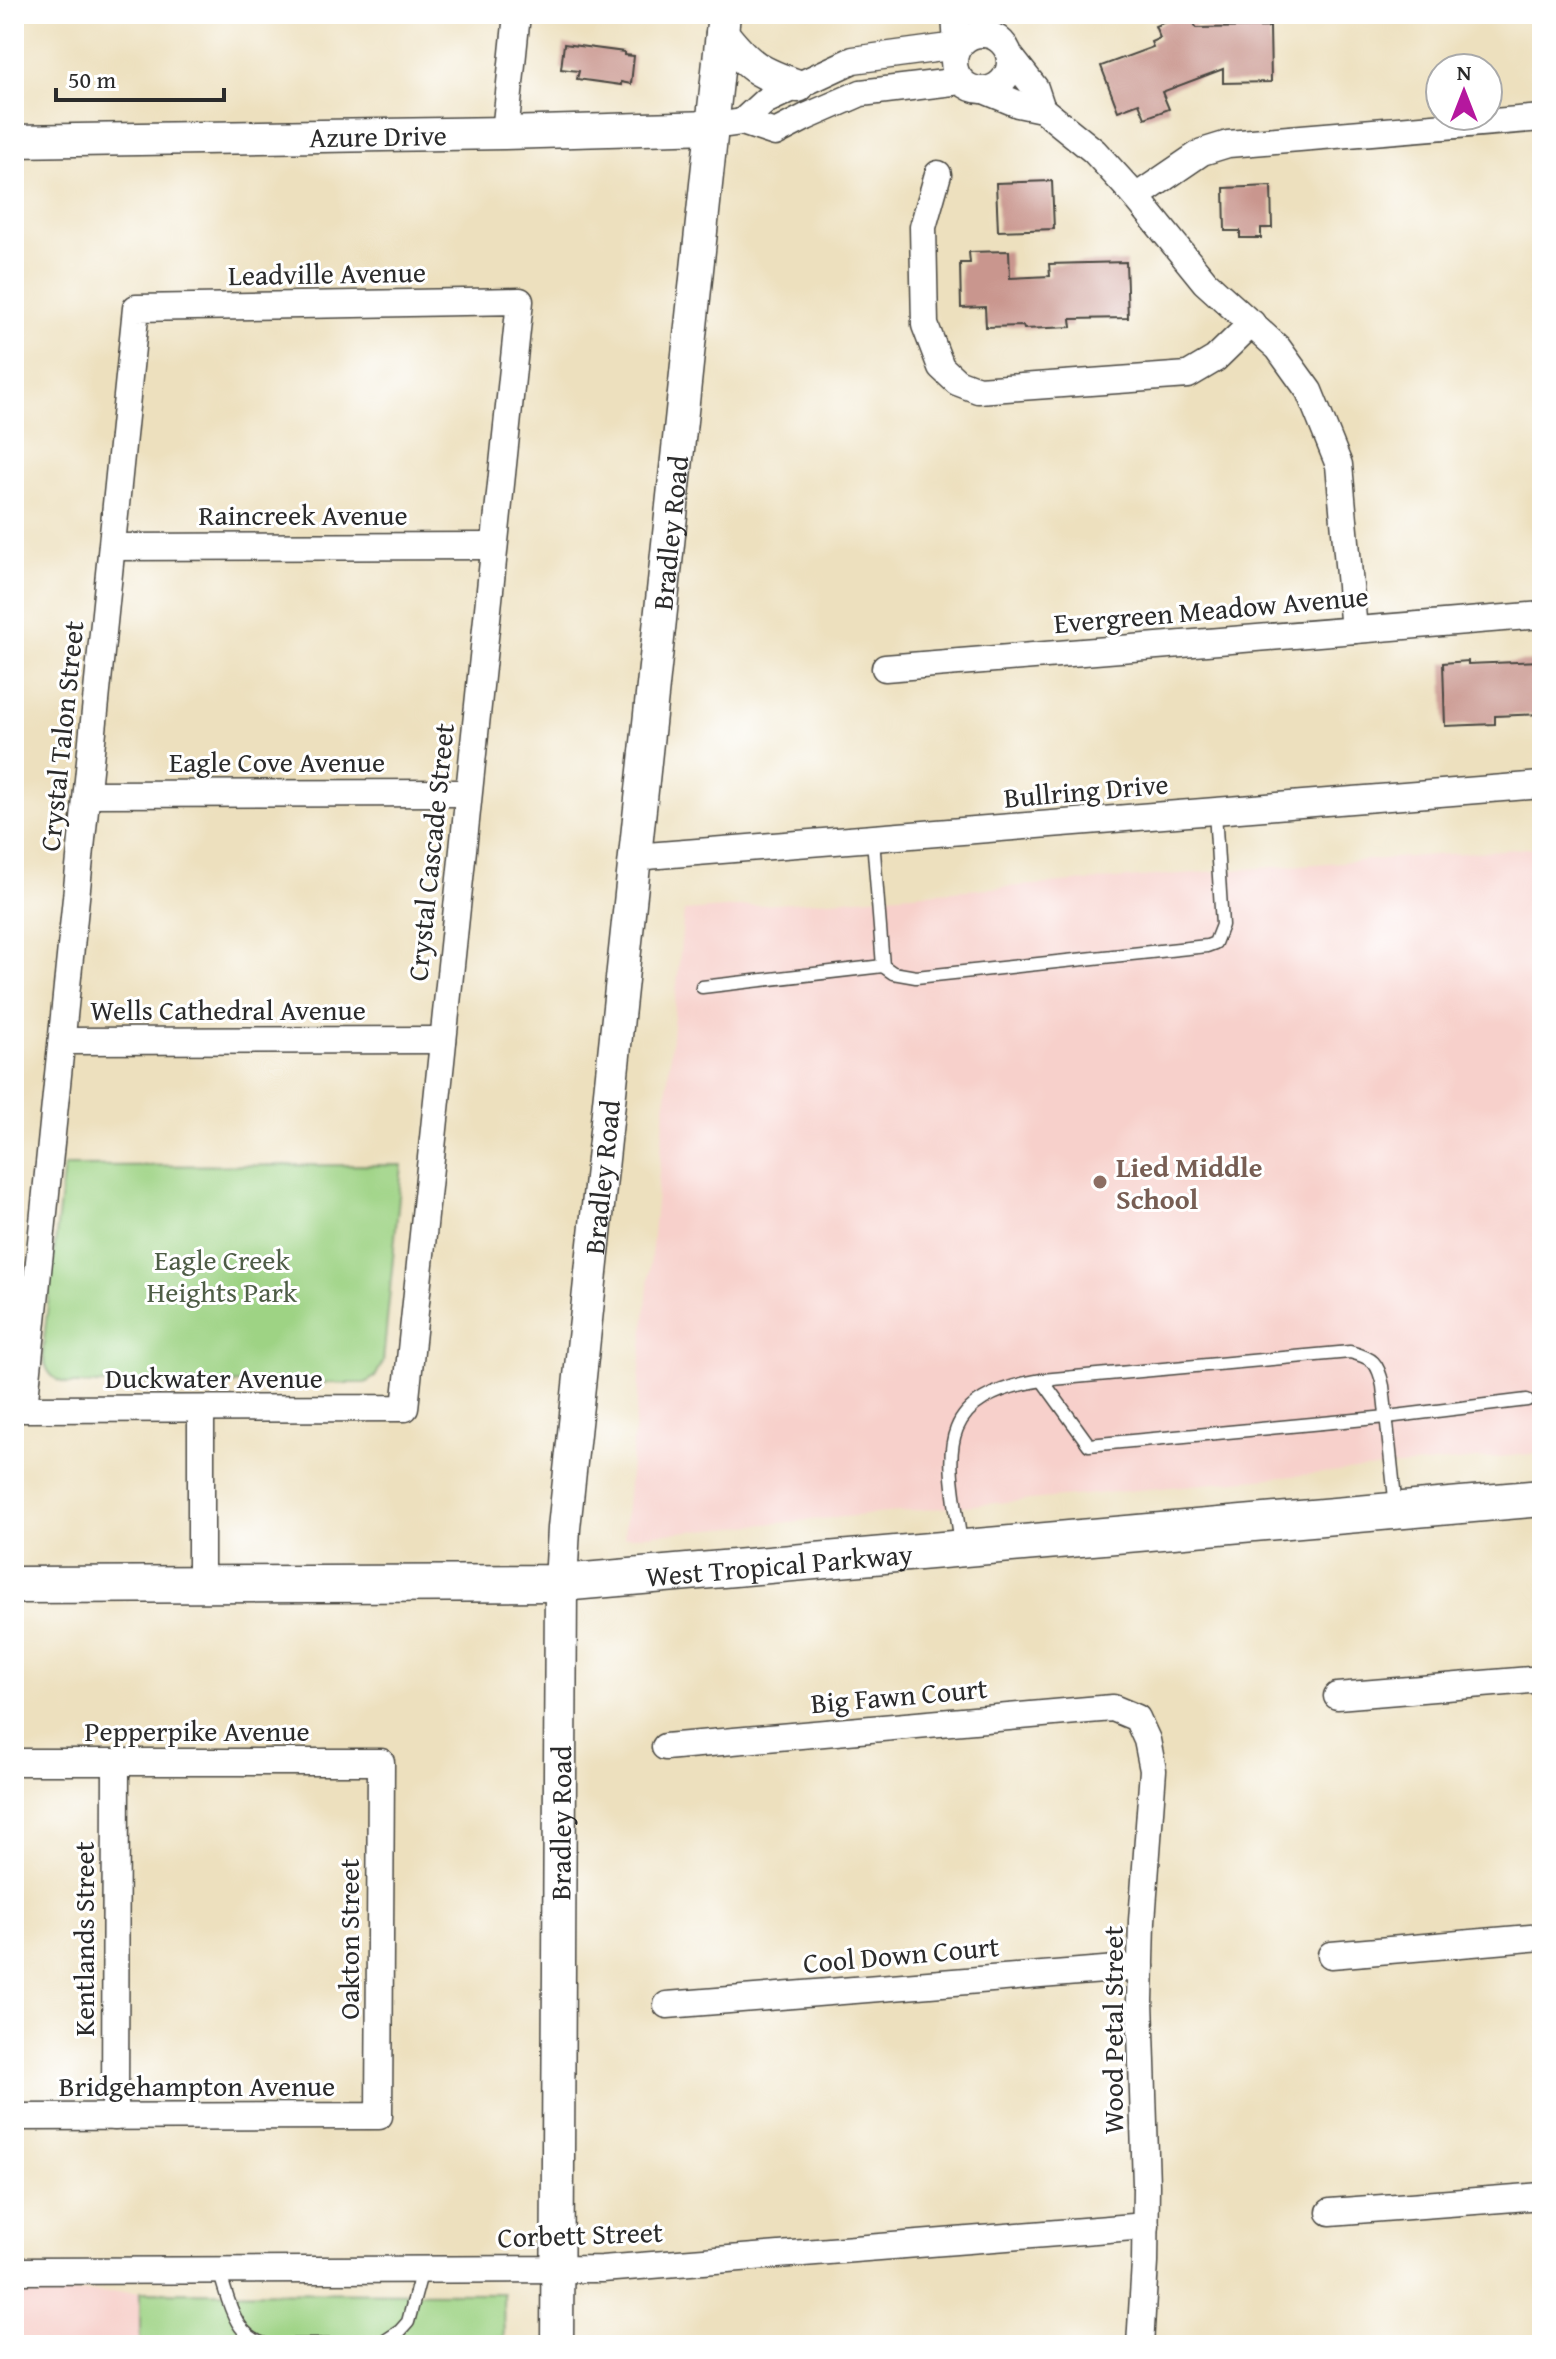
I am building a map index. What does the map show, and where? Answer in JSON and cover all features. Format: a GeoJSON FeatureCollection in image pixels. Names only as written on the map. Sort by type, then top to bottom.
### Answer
{"type":"FeatureCollection","features":[{"type":"Feature","properties":{"kind":"main road","name":"West Tropical Parkway"},"geometry":{"type":"LineString","coordinates":[[14,1585],[561,1583],[1542,1498]]}},
{"type":"Feature","properties":{"kind":"street"},"geometry":{"type":"LineString","coordinates":[[505,133],[517,14]]}},
{"type":"Feature","properties":{"kind":"street"},"geometry":{"type":"LineString","coordinates":[[955,14],[957,46],[954,66],[973,86],[1018,104],[1042,109],[1094,151],[1205,282],[1278,348],[1309,391],[1339,465],[1354,630]]}},
{"type":"Feature","properties":{"kind":"street"},"geometry":{"type":"LineString","coordinates":[[723,24],[750,65],[767,76],[798,86]]}},
{"type":"Feature","properties":{"kind":"street","name":"Bradley Road"},"geometry":{"type":"LineString","coordinates":[[557,2345],[561,1583],[564,1528],[634,857],[727,125],[723,24]]}},
{"type":"Feature","properties":{"kind":"street"},"geometry":{"type":"LineString","coordinates":[[957,46],[985,24],[1002,41],[1035,88],[1042,109]]}},
{"type":"Feature","properties":{"kind":"street","name":"Azure Drive"},"geometry":{"type":"LineString","coordinates":[[727,125],[765,101],[798,86],[857,76],[957,46]]}},
{"type":"Feature","properties":{"kind":"street"},"geometry":{"type":"LineString","coordinates":[[973,86],[999,85],[1005,79],[1010,56]]}},
{"type":"Feature","properties":{"kind":"street","name":"Azure Drive"},"geometry":{"type":"LineString","coordinates":[[14,141],[505,133],[727,125],[775,133],[806,117],[857,76],[973,86]]}},
{"type":"Feature","properties":{"kind":"street"},"geometry":{"type":"LineString","coordinates":[[1136,197],[1202,152],[1228,144],[1542,118]]}},
{"type":"Feature","properties":{"kind":"street"},"geometry":{"type":"LineString","coordinates":[[938,174],[923,227],[925,325],[941,367],[957,382],[978,390],[1188,375],[1215,359],[1252,323]]}},
{"type":"Feature","properties":{"kind":"street","name":"Leadville Avenue"},"geometry":{"type":"LineString","coordinates":[[136,308],[520,301]]}},
{"type":"Feature","properties":{"kind":"street","name":"Crystal Cascade Street"},"geometry":{"type":"LineString","coordinates":[[405,1408],[520,301]]}},
{"type":"Feature","properties":{"kind":"street","name":"Crystal Talon Street"},"geometry":{"type":"LineString","coordinates":[[24,1409],[136,308]]}},
{"type":"Feature","properties":{"kind":"street","name":"Raincreek Avenue"},"geometry":{"type":"LineString","coordinates":[[112,547],[494,546]]}},
{"type":"Feature","properties":{"kind":"street","name":"Evergreen Meadow Avenue"},"geometry":{"type":"LineString","coordinates":[[885,668],[1542,615]]}},
{"type":"Feature","properties":{"kind":"street","name":"Bullring Drive"},"geometry":{"type":"LineString","coordinates":[[634,857],[1542,785]]}},
{"type":"Feature","properties":{"kind":"street","name":"Eagle Cove Avenue"},"geometry":{"type":"LineString","coordinates":[[87,794],[468,793]]}},
{"type":"Feature","properties":{"kind":"street","name":"Wells Cathedral Avenue"},"geometry":{"type":"LineString","coordinates":[[62,1041],[443,1040]]}},
{"type":"Feature","properties":{"kind":"street","name":"Duckwater Avenue"},"geometry":{"type":"LineString","coordinates":[[24,1409],[405,1408]]}},
{"type":"Feature","properties":{"kind":"street"},"geometry":{"type":"LineString","coordinates":[[201,1409],[201,1585]]}},
{"type":"Feature","properties":{"kind":"street"},"geometry":{"type":"LineString","coordinates":[[1337,1696],[1542,1679]]}},
{"type":"Feature","properties":{"kind":"street","name":"Big Fawn Court"},"geometry":{"type":"LineString","coordinates":[[665,1747],[1113,1708],[1137,1718]]}},
{"type":"Feature","properties":{"kind":"street","name":"Wood Petal Street"},"geometry":{"type":"LineString","coordinates":[[1137,1718],[1147,1740],[1153,1770],[1141,1967],[1146,2226],[1140,2345]]}},
{"type":"Feature","properties":{"kind":"street","name":"Pepperpike Avenue"},"geometry":{"type":"LineString","coordinates":[[14,1762],[381,1762]]}},
{"type":"Feature","properties":{"kind":"street","name":"Kentlands Street"},"geometry":{"type":"LineString","coordinates":[[115,2117],[116,1762]]}},
{"type":"Feature","properties":{"kind":"street","name":"Oakton Street"},"geometry":{"type":"LineString","coordinates":[[379,2116],[381,1762]]}},
{"type":"Feature","properties":{"kind":"street"},"geometry":{"type":"LineString","coordinates":[[1331,1955],[1542,1937]]}},
{"type":"Feature","properties":{"kind":"street","name":"Cool Down Court"},"geometry":{"type":"LineString","coordinates":[[667,2005],[1141,1967]]}},
{"type":"Feature","properties":{"kind":"street","name":"Bridgehampton Avenue"},"geometry":{"type":"LineString","coordinates":[[14,2117],[379,2116]]}},
{"type":"Feature","properties":{"kind":"street"},"geometry":{"type":"LineString","coordinates":[[1330,2212],[1542,2196]]}},
{"type":"Feature","properties":{"kind":"street","name":"Corbett Street"},"geometry":{"type":"LineString","coordinates":[[14,2271],[602,2269],[1146,2226]]}},
{"type":"Feature","properties":{"kind":"lane"},"geometry":{"type":"LineString","coordinates":[[702,987],[883,966],[893,973],[916,977],[1207,946],[1215,943],[1222,925],[1215,812]]}},
{"type":"Feature","properties":{"kind":"lane"},"geometry":{"type":"LineString","coordinates":[[873,839],[883,966]]}},
{"type":"Feature","properties":{"kind":"lane"},"geometry":{"type":"LineString","coordinates":[[962,1549],[950,1468],[951,1440],[971,1405],[991,1393],[1014,1384],[1042,1380],[1350,1352],[1369,1357],[1379,1368],[1396,1511]]}},
{"type":"Feature","properties":{"kind":"lane"},"geometry":{"type":"LineString","coordinates":[[1042,1380],[1089,1445],[1387,1417],[1527,1400]]}},
{"type":"Feature","properties":{"kind":"lane"},"geometry":{"type":"LineString","coordinates":[[219,2271],[237,2322],[244,2334],[255,2341],[267,2345],[371,2345],[392,2337],[408,2322],[422,2269]]}},
{"type":"Feature","properties":{"kind":"shaded area","name":"Lied Middle School"},"geometry":{"type":"Polygon","coordinates":[[[1542,847],[1542,1453],[624,1537],[684,911],[1542,847]]]}},
{"type":"Feature","properties":{"kind":"shaded area"},"geometry":{"type":"Polygon","coordinates":[[[140,2292],[140,2345],[14,2345],[14,2293],[140,2292]]]}},
{"type":"Feature","properties":{"kind":"green space","name":"Eagle Creek Heights Park"},"geometry":{"type":"Polygon","coordinates":[[[402,1165],[383,1362],[375,1377],[365,1383],[68,1384],[48,1371],[43,1348],[64,1166],[402,1165]]]}},
{"type":"Feature","properties":{"kind":"green space"},"geometry":{"type":"Polygon","coordinates":[[[140,2292],[503,2293],[504,2345],[140,2345],[140,2292]]]}},
{"type":"Feature","properties":{"kind":"building"},"geometry":{"type":"Polygon","coordinates":[[[1191,14],[1196,28],[1270,27],[1271,82],[1223,83],[1223,69],[1162,92],[1169,109],[1145,118],[1139,103],[1118,111],[1101,66],[1153,47],[1151,42],[1160,38],[1155,26],[1191,14]]]}},
{"type":"Feature","properties":{"kind":"building"},"geometry":{"type":"Polygon","coordinates":[[[564,44],[634,56],[631,84],[577,79],[579,71],[561,69],[564,44]]]}},
{"type":"Feature","properties":{"kind":"building"},"geometry":{"type":"Polygon","coordinates":[[[1052,181],[1054,229],[998,231],[996,183],[1052,181]]]}},
{"type":"Feature","properties":{"kind":"building"},"geometry":{"type":"Polygon","coordinates":[[[1271,186],[1272,228],[1261,228],[1261,238],[1240,238],[1240,231],[1225,231],[1224,188],[1271,186]]]}},
{"type":"Feature","properties":{"kind":"building"},"geometry":{"type":"Polygon","coordinates":[[[1009,251],[1010,278],[1050,276],[1049,264],[1126,262],[1128,318],[1071,319],[1072,327],[986,327],[985,307],[961,308],[960,263],[970,263],[969,252],[1009,251]]]}},
{"type":"Feature","properties":{"kind":"building"},"geometry":{"type":"Polygon","coordinates":[[[1468,661],[1468,664],[1542,661],[1542,714],[1495,716],[1495,724],[1445,726],[1443,663],[1468,661]]]}},
{"type":"Feature","properties":{"kind":"place","name":"Lied Middle School"},"geometry":{"type":"Point","coordinates":[1100,1182]}}]}
